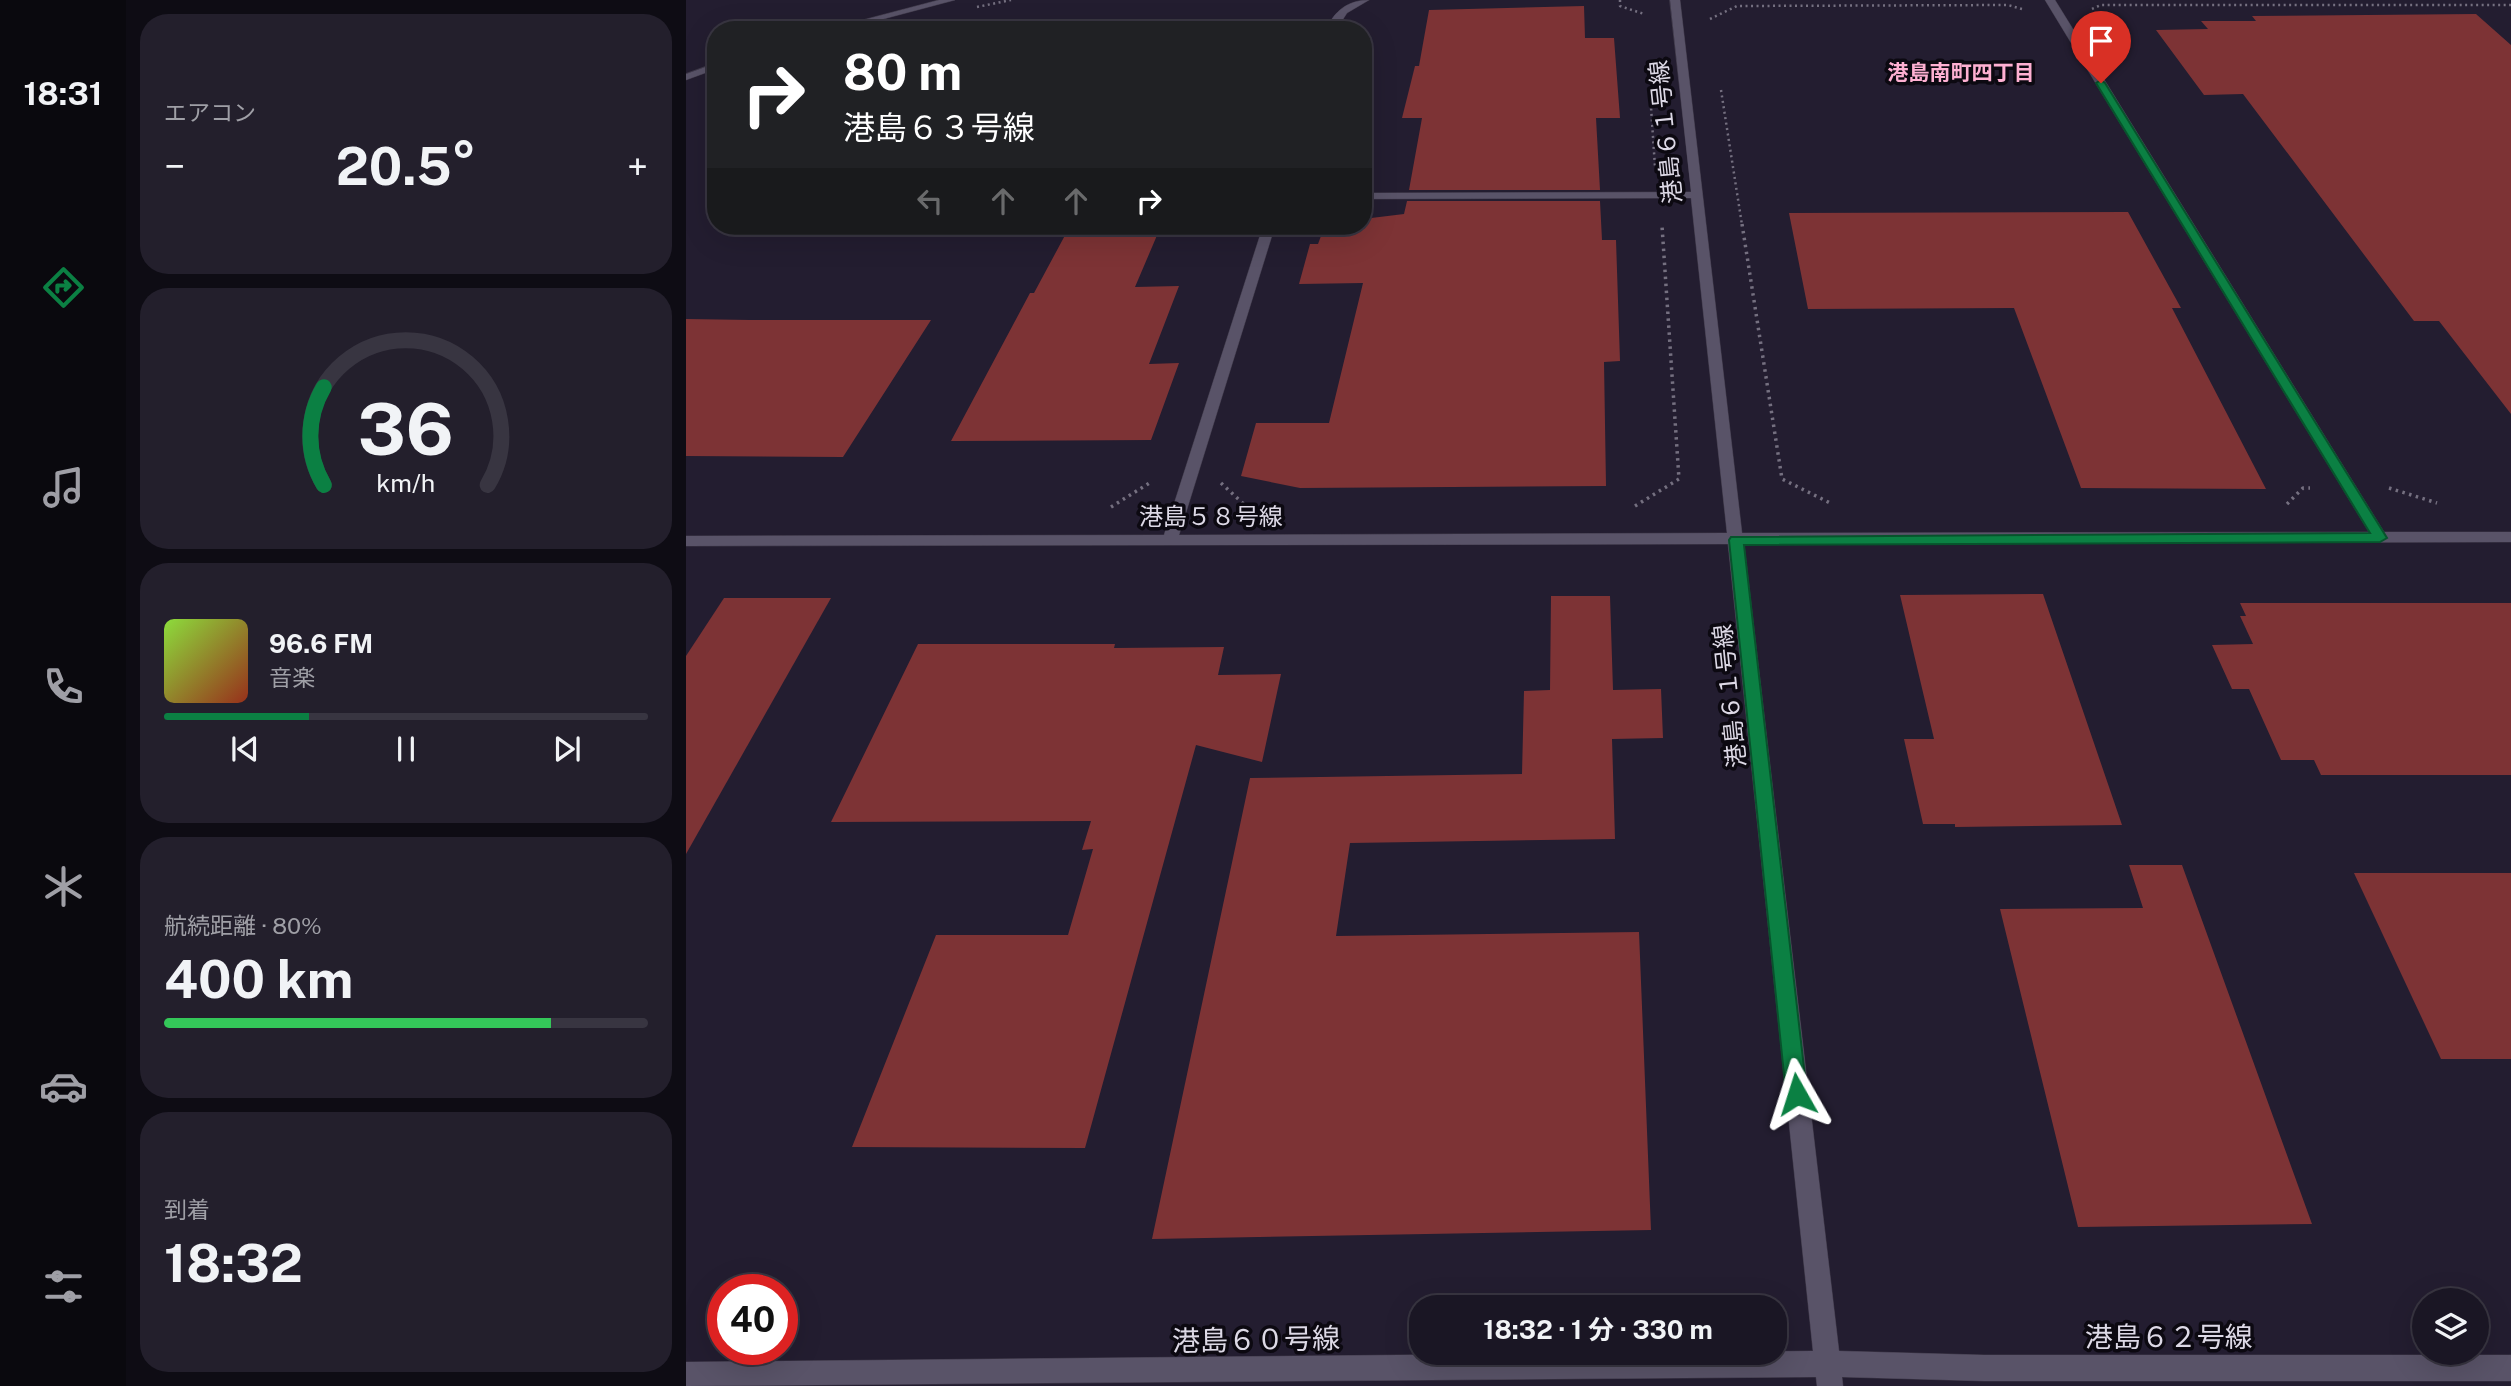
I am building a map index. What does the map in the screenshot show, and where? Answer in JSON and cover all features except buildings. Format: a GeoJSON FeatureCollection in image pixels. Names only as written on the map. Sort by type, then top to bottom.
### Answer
{"type":"FeatureCollection","features":[{"type":"Feature","properties":{"kind":"street"},"geometry":{"type":"LineString","coordinates":[[866,21],[950,0]]}},
{"type":"Feature","properties":{"kind":"street"},"geometry":{"type":"LineString","coordinates":[[1334,21],[1341,12],[1364,0]]}},
{"type":"Feature","properties":{"kind":"street","name":"港島６１号線"},"geometry":{"type":"LineString","coordinates":[[1675,0],[1829,1375]]}},
{"type":"Feature","properties":{"kind":"street"},"geometry":{"type":"LineString","coordinates":[[2053,6],[2380,538]]}},
{"type":"Feature","properties":{"kind":"street"},"geometry":{"type":"LineString","coordinates":[[686,77],[707,69]]}},
{"type":"Feature","properties":{"kind":"street"},"geometry":{"type":"LineString","coordinates":[[1372,196],[1697,195]]}},
{"type":"Feature","properties":{"kind":"street"},"geometry":{"type":"LineString","coordinates":[[1170,539],[1266,235]]}},
{"type":"Feature","properties":{"kind":"street","name":"港島５８号線"},"geometry":{"type":"LineString","coordinates":[[686,541],[2511,537]]}},
{"type":"Feature","properties":{"kind":"street","name":"港島６２号線"},"geometry":{"type":"LineString","coordinates":[[1829,1375],[1984,1368],[2511,1368]]}},
{"type":"Feature","properties":{"kind":"street","name":"港島６０号線"},"geometry":{"type":"LineString","coordinates":[[686,1375],[819,1380],[1829,1375]]}},
{"type":"Feature","properties":{"kind":"path"},"geometry":{"type":"LineString","coordinates":[[1620,0],[1620,5],[1644,14]]}},
{"type":"Feature","properties":{"kind":"path"},"geometry":{"type":"LineString","coordinates":[[1712,31],[1709,18],[1737,6],[2008,5],[2029,11],[2053,6],[2085,12],[2101,5],[2511,5]]}},
{"type":"Feature","properties":{"kind":"path"},"geometry":{"type":"LineString","coordinates":[[1720,85],[1782,479],[1834,505]]}},
{"type":"Feature","properties":{"kind":"path"},"geometry":{"type":"LineString","coordinates":[[1650,92],[1655,169]]}},
{"type":"Feature","properties":{"kind":"path"},"geometry":{"type":"LineString","coordinates":[[1634,506],[1679,479],[1663,226],[1654,222]]}},
{"type":"Feature","properties":{"kind":"path"},"geometry":{"type":"LineString","coordinates":[[2283,508],[2303,488]]}},
{"type":"Feature","properties":{"kind":"path"},"geometry":{"type":"LineString","coordinates":[[2394,488],[2440,505]]}},
{"type":"Feature","properties":{"kind":"district","name":"港島南町四丁目"},"geometry":{"type":"Point","coordinates":[1961,72]}},
{"type":"Feature","properties":{"kind":"route"},"geometry":{"type":"LineString","coordinates":[[1797,1094],[1736,540],[2380,538],[2101,83]]}}]}
